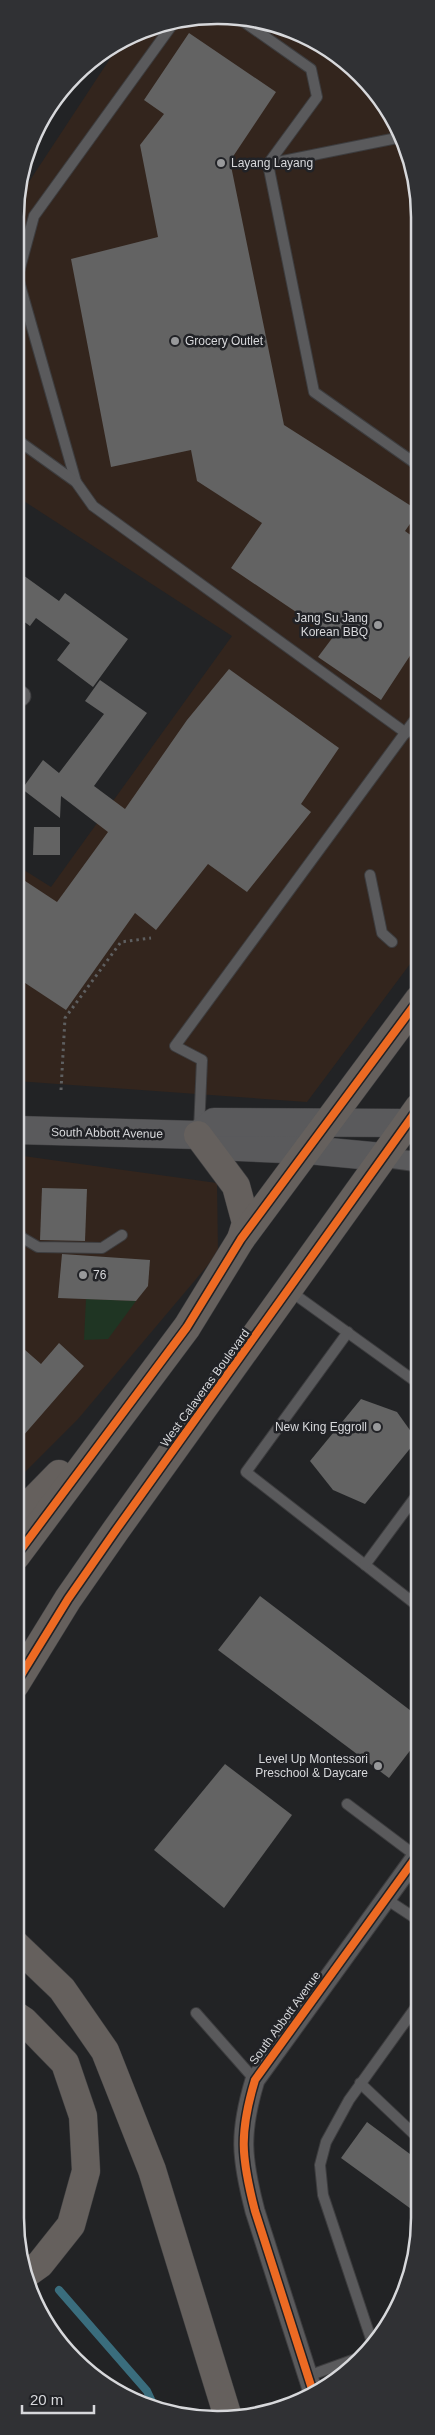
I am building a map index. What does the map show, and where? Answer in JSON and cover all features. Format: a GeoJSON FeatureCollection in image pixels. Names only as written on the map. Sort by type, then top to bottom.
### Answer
{"type":"FeatureCollection","features":[{"type":"Feature","properties":{"kind":"highway"},"geometry":{"type":"LineString","coordinates":[[24,1545],[186,1328],[241,1239],[411,1010]]}},
{"type":"Feature","properties":{"kind":"highway","name":"West Calaveras Boulevard"},"geometry":{"type":"LineString","coordinates":[[24,1672],[68,1599],[94,1561],[290,1290],[382,1157],[411,1123]]}},
{"type":"Feature","properties":{"kind":"highway"},"geometry":{"type":"LineString","coordinates":[[198,1135],[236,1186],[246,1223],[241,1239]]}},
{"type":"Feature","properties":{"kind":"highway"},"geometry":{"type":"LineString","coordinates":[[24,1510],[129,1404]]}},
{"type":"Feature","properties":{"kind":"highway"},"geometry":{"type":"LineString","coordinates":[[24,1953],[62,1989],[105,2051],[152,2170],[226,2411]]}},
{"type":"Feature","properties":{"kind":"highway"},"geometry":{"type":"LineString","coordinates":[[24,2020],[65,2063],[82,2116],[86,2171],[71,2225],[40,2264],[31,2271]]}},
{"type":"Feature","properties":{"kind":"street"},"geometry":{"type":"LineString","coordinates":[[198,1135],[214,1122],[328,1123],[411,1118]]}},
{"type":"Feature","properties":{"kind":"street","name":"South Abbott Avenue"},"geometry":{"type":"LineString","coordinates":[[24,1130],[198,1135],[215,1146],[308,1150],[411,1161]]}},
{"type":"Feature","properties":{"kind":"street","name":"South Abbott Avenue"},"geometry":{"type":"LineString","coordinates":[[311,2384],[262,2236],[247,2181],[242,2130],[255,2080],[411,1863]]}},
{"type":"Feature","properties":{"kind":"lane"},"geometry":{"type":"LineString","coordinates":[[262,29],[311,68],[317,97],[268,164],[314,392],[411,460]]}},
{"type":"Feature","properties":{"kind":"lane"},"geometry":{"type":"LineString","coordinates":[[24,253],[34,216],[168,30]]}},
{"type":"Feature","properties":{"kind":"lane"},"geometry":{"type":"LineString","coordinates":[[268,164],[395,139]]}},
{"type":"Feature","properties":{"kind":"lane"},"geometry":{"type":"LineString","coordinates":[[24,303],[76,482]]}},
{"type":"Feature","properties":{"kind":"lane"},"geometry":{"type":"LineString","coordinates":[[24,445],[76,482],[93,506],[406,734]]}},
{"type":"Feature","properties":{"kind":"lane"},"geometry":{"type":"LineString","coordinates":[[198,1135],[202,1060],[176,1046],[411,726]]}},
{"type":"Feature","properties":{"kind":"lane"},"geometry":{"type":"LineString","coordinates":[[370,875],[382,933],[392,942]]}},
{"type":"Feature","properties":{"kind":"lane"},"geometry":{"type":"LineString","coordinates":[[24,1239],[38,1247],[102,1248],[122,1236]]}},
{"type":"Feature","properties":{"kind":"lane"},"geometry":{"type":"LineString","coordinates":[[290,1290],[411,1378]]}},
{"type":"Feature","properties":{"kind":"lane"},"geometry":{"type":"LineString","coordinates":[[348,1332],[246,1472],[411,1601]]}},
{"type":"Feature","properties":{"kind":"lane"},"geometry":{"type":"LineString","coordinates":[[365,1565],[411,1503]]}},
{"type":"Feature","properties":{"kind":"lane"},"geometry":{"type":"LineString","coordinates":[[347,1804],[411,1850]]}},
{"type":"Feature","properties":{"kind":"lane"},"geometry":{"type":"LineString","coordinates":[[386,1899],[411,1915]]}},
{"type":"Feature","properties":{"kind":"lane"},"geometry":{"type":"LineString","coordinates":[[196,2013],[255,2080]]}},
{"type":"Feature","properties":{"kind":"lane"},"geometry":{"type":"LineString","coordinates":[[370,2336],[323,2195],[320,2165],[326,2142],[360,2084],[411,2014]]}},
{"type":"Feature","properties":{"kind":"lane"},"geometry":{"type":"LineString","coordinates":[[360,2084],[411,2131]]}},
{"type":"Feature","properties":{"kind":"lane"},"geometry":{"type":"LineString","coordinates":[[311,2384],[335,2371]]}},
{"type":"Feature","properties":{"kind":"path"},"geometry":{"type":"LineString","coordinates":[[60,1090],[65,1018],[121,942],[151,938]]}},
{"type":"Feature","properties":{"kind":"shaded area"},"geometry":{"type":"Polygon","coordinates":[[[205,24],[243,25],[268,30],[292,38],[325,56],[355,80],[379,110],[397,143],[405,167],[411,205],[411,963],[307,1102],[24,1082],[24,870],[51,887],[232,636],[24,501],[24,205],[26,186],[113,55],[143,38],[167,30],[205,24]]]}},
{"type":"Feature","properties":{"kind":"shaded area"},"geometry":{"type":"Polygon","coordinates":[[[24,1156],[217,1183],[218,1253],[78,1419],[24,1473],[24,1156]]]}},
{"type":"Feature","properties":{"kind":"green space"},"geometry":{"type":"Polygon","coordinates":[[[86,1299],[136,1301],[108,1339],[84,1340],[86,1299]]]}},
{"type":"Feature","properties":{"kind":"building"},"geometry":{"type":"Polygon","coordinates":[[[189,33],[276,92],[230,161],[284,425],[411,506],[411,522],[405,531],[411,535],[411,654],[381,700],[318,657],[333,637],[231,568],[262,523],[197,481],[191,450],[111,467],[71,259],[158,237],[140,145],[164,114],[144,100],[189,33]]]}},
{"type":"Feature","properties":{"kind":"building"},"geometry":{"type":"Polygon","coordinates":[[[24,576],[59,601],[65,593],[128,639],[93,687],[57,660],[70,643],[36,618],[30,626],[24,622],[24,576]]]}},
{"type":"Feature","properties":{"kind":"building"},"geometry":{"type":"Polygon","coordinates":[[[229,669],[339,748],[301,804],[311,812],[247,892],[208,864],[156,930],[135,913],[66,1010],[24,982],[24,880],[57,902],[108,832],[61,796],[60,818],[24,791],[24,786],[43,760],[59,773],[104,714],[85,701],[100,680],[147,713],[94,786],[125,809],[187,720],[229,669]]]}},
{"type":"Feature","properties":{"kind":"building"},"geometry":{"type":"Polygon","coordinates":[[[34,827],[60,827],[60,855],[33,855],[34,827]]]}},
{"type":"Feature","properties":{"kind":"building"},"geometry":{"type":"Polygon","coordinates":[[[42,1188],[87,1189],[85,1241],[40,1240],[42,1188]]]}},
{"type":"Feature","properties":{"kind":"building"},"geometry":{"type":"Polygon","coordinates":[[[62,1254],[150,1260],[148,1286],[136,1301],[58,1298],[62,1254]]]}},
{"type":"Feature","properties":{"kind":"building"},"geometry":{"type":"Polygon","coordinates":[[[59,1343],[84,1366],[24,1435],[24,1349],[41,1364],[59,1343]]]}},
{"type":"Feature","properties":{"kind":"building"},"geometry":{"type":"Polygon","coordinates":[[[361,1399],[397,1412],[411,1432],[411,1447],[365,1504],[333,1490],[310,1461],[361,1399]]]}},
{"type":"Feature","properties":{"kind":"building"},"geometry":{"type":"Polygon","coordinates":[[[260,1596],[411,1711],[411,1749],[389,1778],[218,1650],[260,1596]]]}},
{"type":"Feature","properties":{"kind":"building"},"geometry":{"type":"Polygon","coordinates":[[[225,1764],[292,1815],[224,1908],[154,1850],[225,1764]]]}},
{"type":"Feature","properties":{"kind":"building"},"geometry":{"type":"Polygon","coordinates":[[[367,2122],[411,2155],[411,2209],[341,2158],[367,2122]]]}},
{"type":"Feature","properties":{"kind":"waterway"},"geometry":{"type":"LineString","coordinates":[[59,2290],[147,2391],[151,2400]]}},
{"type":"Feature","properties":{"kind":"cycle path"},"geometry":{"type":"LineString","coordinates":[[24,1545],[187,1327],[241,1239],[411,1010]]}},
{"type":"Feature","properties":{"kind":"cycle path"},"geometry":{"type":"LineString","coordinates":[[24,1670],[68,1599],[116,1530],[411,1118]]}},
{"type":"Feature","properties":{"kind":"cycle path"},"geometry":{"type":"LineString","coordinates":[[311,2387],[250,2192],[244,2145],[246,2115],[255,2080],[411,1864]]}},
{"type":"Feature","properties":{"kind":"place","name":"Layang Layang"},"geometry":{"type":"Point","coordinates":[221,163]}},
{"type":"Feature","properties":{"kind":"place","name":"Grocery Outlet"},"geometry":{"type":"Point","coordinates":[175,341]}},
{"type":"Feature","properties":{"kind":"place","name":"Jang Su Jang Korean BBQ"},"geometry":{"type":"Point","coordinates":[378,625]}},
{"type":"Feature","properties":{"kind":"place","name":"76"},"geometry":{"type":"Point","coordinates":[83,1275]}},
{"type":"Feature","properties":{"kind":"place","name":"New King Eggroll"},"geometry":{"type":"Point","coordinates":[377,1427]}},
{"type":"Feature","properties":{"kind":"place","name":"Level Up Montessori Preschool & Daycare"},"geometry":{"type":"Point","coordinates":[378,1766]}}]}
